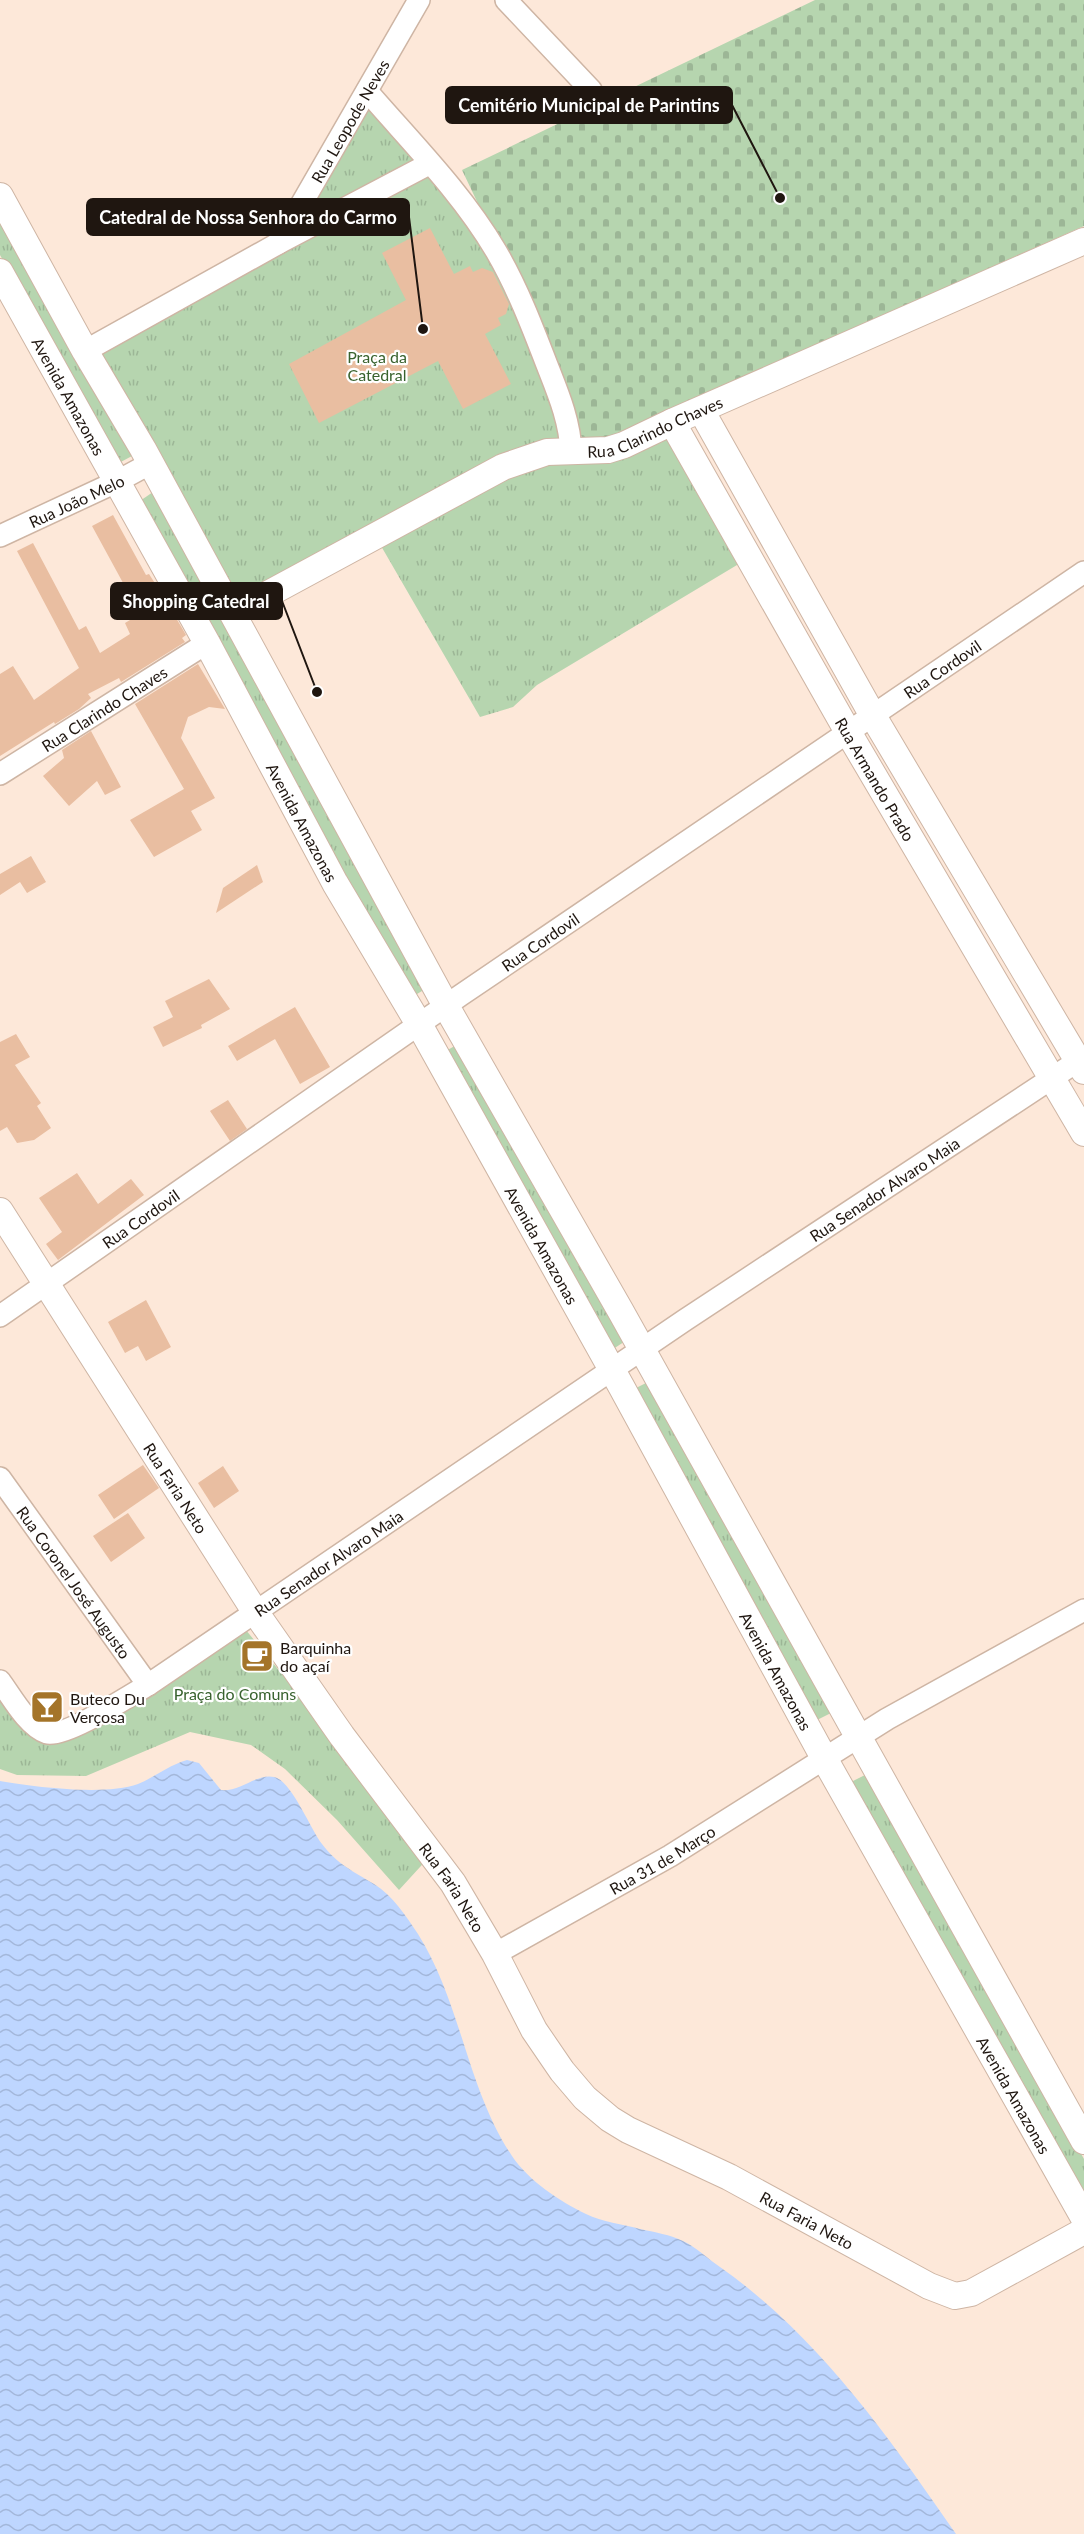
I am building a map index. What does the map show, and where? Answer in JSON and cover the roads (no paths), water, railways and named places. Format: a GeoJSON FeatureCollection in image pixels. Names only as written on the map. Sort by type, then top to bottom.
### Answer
{"type":"FeatureCollection","features":[{"type":"Feature","properties":{"kind":"street","name":"Rua Leopode Neves"},"geometry":{"type":"LineString","coordinates":[[279,243],[419,0]]}},
{"type":"Feature","properties":{"kind":"street"},"geometry":{"type":"LineString","coordinates":[[506,0],[591,90]]}},
{"type":"Feature","properties":{"kind":"street"},"geometry":{"type":"LineString","coordinates":[[367,91],[478,225],[510,276],[557,391],[570,434],[571,452]]}},
{"type":"Feature","properties":{"kind":"street"},"geometry":{"type":"LineString","coordinates":[[85,351],[279,243],[429,164]]}},
{"type":"Feature","properties":{"kind":"street"},"geometry":{"type":"LineString","coordinates":[[0,196],[85,351],[151,463],[446,1006],[642,1351],[1084,2141]]}},
{"type":"Feature","properties":{"kind":"street","name":"Rua Clarindo Chaves"},"geometry":{"type":"LineString","coordinates":[[233,613],[503,467],[542,453],[614,448],[1084,241]]}},
{"type":"Feature","properties":{"kind":"street","name":"Avenida Amazonas"},"geometry":{"type":"LineString","coordinates":[[0,272],[207,643],[336,883],[420,1026],[824,1758],[1084,2217]]}},
{"type":"Feature","properties":{"kind":"street","name":"Rua Armando Prado"},"geometry":{"type":"LineString","coordinates":[[701,410],[873,716],[975,890],[1082,1063]]}},
{"type":"Feature","properties":{"kind":"street","name":"Rua Armando Prado"},"geometry":{"type":"LineString","coordinates":[[672,422],[848,732],[1084,1133]]}},
{"type":"Feature","properties":{"kind":"street","name":"Rua João Melo"},"geometry":{"type":"LineString","coordinates":[[0,536],[116,482],[151,463]]}},
{"type":"Feature","properties":{"kind":"street","name":"Rua Cordovil"},"geometry":{"type":"LineString","coordinates":[[0,1316],[446,1006],[1084,572]]}},
{"type":"Feature","properties":{"kind":"street","name":"Rua Clarindo Chaves"},"geometry":{"type":"LineString","coordinates":[[0,774],[207,643]]}},
{"type":"Feature","properties":{"kind":"street","name":"Rua Senador Alvaro Maia"},"geometry":{"type":"LineString","coordinates":[[0,1681],[26,1716],[49,1733],[62,1732],[148,1685],[686,1320],[1052,1077],[1082,1063]]}},
{"type":"Feature","properties":{"kind":"street","name":"Rua Faria Neto"},"geometry":{"type":"LineString","coordinates":[[0,1211],[256,1613],[342,1736],[453,1883],[495,1954],[534,2030],[562,2071],[585,2098],[610,2120],[729,2178],[942,2293],[956,2296],[971,2293],[1084,2231]]}},
{"type":"Feature","properties":{"kind":"street","name":"Rua Coronel José Augusto"},"geometry":{"type":"LineString","coordinates":[[0,1478],[148,1685]]}},
{"type":"Feature","properties":{"kind":"street","name":"Rua 31 de Março"},"geometry":{"type":"LineString","coordinates":[[495,1954],[670,1856],[887,1719],[1084,1610]]}},
{"type":"Feature","properties":{"kind":"water"},"geometry":{"type":"Polygon","coordinates":[[[187,1760],[199,1763],[221,1790],[235,1788],[268,1776],[280,1780],[287,1787],[328,1851],[346,1867],[387,1894],[418,1934],[433,1960],[455,2016],[484,2103],[512,2156],[527,2174],[545,2190],[592,2217],[668,2235],[688,2244],[755,2294],[820,2356],[849,2390],[904,2461],[956,2534],[0,2534],[0,1781],[50,1788],[89,1790],[124,1788],[138,1784],[187,1760]]]}},
{"type":"Feature","properties":{"kind":"place","name":"Cemitério Municipal de Parintins"},"geometry":{"type":"Point","coordinates":[780,198]}},
{"type":"Feature","properties":{"kind":"place","name":"Catedral de Nossa Senhora do Carmo"},"geometry":{"type":"Point","coordinates":[423,329]}},
{"type":"Feature","properties":{"kind":"place","name":"Shopping Catedral"},"geometry":{"type":"Point","coordinates":[317,692]}},
{"type":"Feature","properties":{"kind":"place","name":"Barquinha do açaí"},"geometry":{"type":"Point","coordinates":[257,1656]}},
{"type":"Feature","properties":{"kind":"place","name":"Buteco Du Verçosa"},"geometry":{"type":"Point","coordinates":[47,1707]}},
{"type":"Feature","properties":{"kind":"park label","name":"Praça da Catedral"},"geometry":{"type":"Point","coordinates":[377,365]}},
{"type":"Feature","properties":{"kind":"park label","name":"Praça do Comuns"},"geometry":{"type":"Point","coordinates":[235,1693]}}]}
